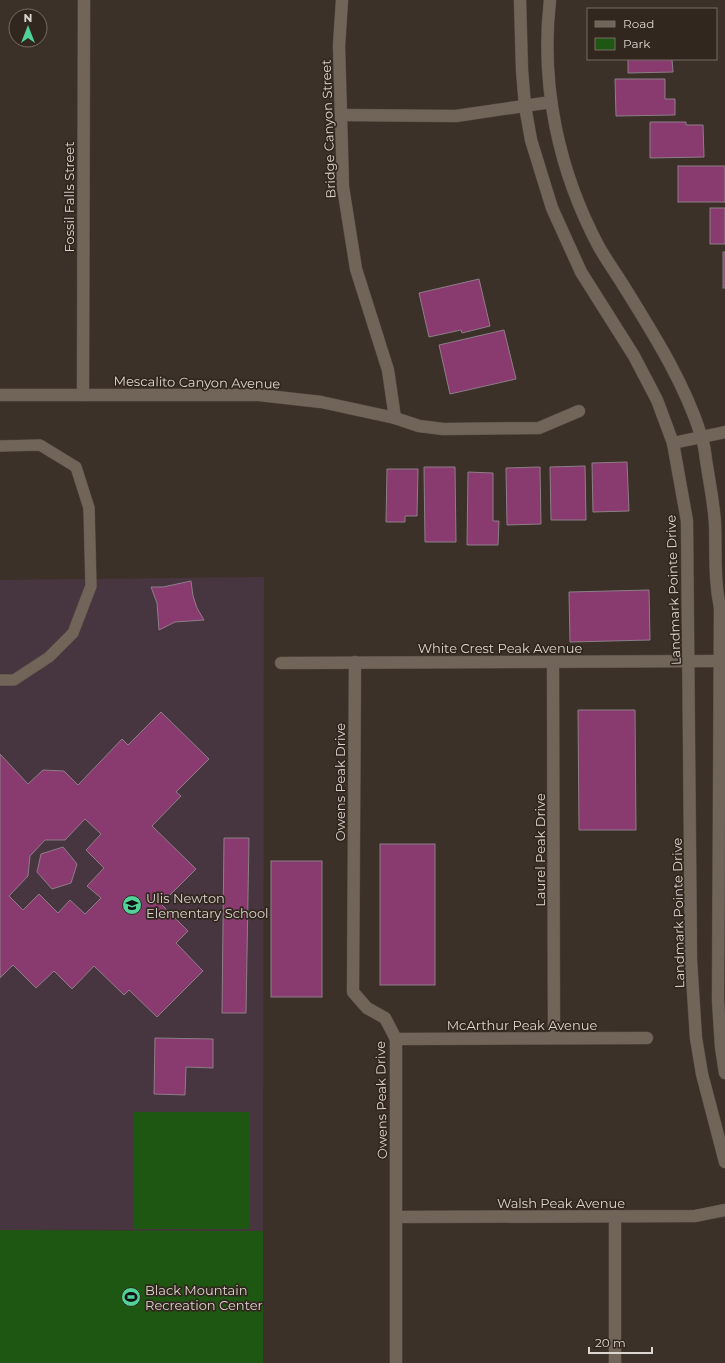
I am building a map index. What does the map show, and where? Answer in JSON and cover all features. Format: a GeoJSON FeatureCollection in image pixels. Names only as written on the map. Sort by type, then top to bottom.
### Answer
{"type":"FeatureCollection","features":[{"type":"Feature","properties":{"kind":"street","name":"Fossil Falls Street"},"geometry":{"type":"LineString","coordinates":[[83,395],[84,0]]}},
{"type":"Feature","properties":{"kind":"street","name":"Bridge Canyon Street"},"geometry":{"type":"LineString","coordinates":[[342,0],[339,46],[343,187],[356,269],[388,370],[395,418]]}},
{"type":"Feature","properties":{"kind":"street","name":"Landmark Pointe Drive"},"geometry":{"type":"LineString","coordinates":[[520,0],[522,70],[531,140],[552,208],[581,272],[634,356],[657,400],[673,443],[687,521],[691,968],[696,1038],[702,1074],[725,1162]]}},
{"type":"Feature","properties":{"kind":"street"},"geometry":{"type":"LineString","coordinates":[[550,0],[548,64],[551,102],[557,136],[577,200],[600,248],[674,370],[690,403],[702,436],[715,524],[715,584],[720,608],[718,1000],[721,1047],[725,1073]]}},
{"type":"Feature","properties":{"kind":"street"},"geometry":{"type":"LineString","coordinates":[[341,115],[456,116],[551,102]]}},
{"type":"Feature","properties":{"kind":"street","name":"Mescalito Canyon Avenue"},"geometry":{"type":"LineString","coordinates":[[0,395],[259,395],[321,402],[395,418],[419,426],[443,429],[539,428],[579,411]]}},
{"type":"Feature","properties":{"kind":"street"},"geometry":{"type":"LineString","coordinates":[[673,443],[725,432]]}},
{"type":"Feature","properties":{"kind":"street","name":"White Crest Peak Avenue"},"geometry":{"type":"LineString","coordinates":[[281,662],[719,662]]}},
{"type":"Feature","properties":{"kind":"street","name":"Owens Peak Drive"},"geometry":{"type":"LineString","coordinates":[[355,662],[353,992],[367,1008],[385,1018],[396,1039],[396,1363]]}},
{"type":"Feature","properties":{"kind":"street","name":"Laurel Peak Drive"},"geometry":{"type":"LineString","coordinates":[[553,662],[554,1038]]}},
{"type":"Feature","properties":{"kind":"street","name":"McArthur Peak Avenue"},"geometry":{"type":"LineString","coordinates":[[396,1039],[647,1038]]}},
{"type":"Feature","properties":{"kind":"street","name":"Walsh Peak Avenue"},"geometry":{"type":"LineString","coordinates":[[396,1217],[695,1216],[725,1210]]}},
{"type":"Feature","properties":{"kind":"street"},"geometry":{"type":"LineString","coordinates":[[615,1216],[615,1363]]}},
{"type":"Feature","properties":{"kind":"lane"},"geometry":{"type":"LineString","coordinates":[[0,446],[40,445],[76,467],[90,508],[91,586],[73,633],[49,657],[14,680],[0,680]]}},
{"type":"Feature","properties":{"kind":"shaded area","name":"Ulis Newton Elementary School"},"geometry":{"type":"Polygon","coordinates":[[[264,577],[263,1231],[0,1230],[0,580],[264,577]]]}},
{"type":"Feature","properties":{"kind":"green space"},"geometry":{"type":"Polygon","coordinates":[[[134,1112],[249,1112],[249,1229],[134,1229],[134,1112]]]}},
{"type":"Feature","properties":{"kind":"green space","name":"Black Mountain Recreation Center"},"geometry":{"type":"Polygon","coordinates":[[[0,1230],[263,1231],[263,1363],[0,1363],[0,1230]]]}},
{"type":"Feature","properties":{"kind":"building"},"geometry":{"type":"Polygon","coordinates":[[[628,60],[672,60],[673,72],[628,73],[628,60]]]}},
{"type":"Feature","properties":{"kind":"building"},"geometry":{"type":"Polygon","coordinates":[[[615,79],[665,79],[665,99],[675,99],[675,115],[616,116],[615,79]]]}},
{"type":"Feature","properties":{"kind":"building"},"geometry":{"type":"Polygon","coordinates":[[[650,122],[686,122],[686,125],[703,125],[704,157],[650,158],[650,122]]]}},
{"type":"Feature","properties":{"kind":"building"},"geometry":{"type":"Polygon","coordinates":[[[678,166],[725,166],[725,202],[678,202],[678,166]]]}},
{"type":"Feature","properties":{"kind":"building"},"geometry":{"type":"Polygon","coordinates":[[[710,208],[725,208],[725,244],[710,244],[710,208]]]}},
{"type":"Feature","properties":{"kind":"building"},"geometry":{"type":"Polygon","coordinates":[[[723,252],[725,252],[725,288],[723,288],[723,252]]]}},
{"type":"Feature","properties":{"kind":"building"},"geometry":{"type":"Polygon","coordinates":[[[479,279],[490,326],[462,333],[461,330],[429,337],[419,293],[479,279]]]}},
{"type":"Feature","properties":{"kind":"building"},"geometry":{"type":"Polygon","coordinates":[[[504,330],[516,379],[450,394],[439,345],[504,330]]]}},
{"type":"Feature","properties":{"kind":"building"},"geometry":{"type":"Polygon","coordinates":[[[627,462],[629,511],[593,512],[592,463],[627,462]]]}},
{"type":"Feature","properties":{"kind":"building"},"geometry":{"type":"Polygon","coordinates":[[[585,466],[586,520],[551,520],[550,467],[585,466]]]}},
{"type":"Feature","properties":{"kind":"building"},"geometry":{"type":"Polygon","coordinates":[[[424,467],[455,467],[456,542],[425,542],[424,467]]]}},
{"type":"Feature","properties":{"kind":"building"},"geometry":{"type":"Polygon","coordinates":[[[540,467],[541,524],[507,525],[506,468],[540,467]]]}},
{"type":"Feature","properties":{"kind":"building"},"geometry":{"type":"Polygon","coordinates":[[[387,469],[418,469],[417,516],[405,516],[405,522],[386,522],[387,469]]]}},
{"type":"Feature","properties":{"kind":"building"},"geometry":{"type":"Polygon","coordinates":[[[468,472],[493,473],[493,521],[499,521],[498,545],[467,545],[468,472]]]}},
{"type":"Feature","properties":{"kind":"building"},"geometry":{"type":"Polygon","coordinates":[[[191,581],[193,596],[197,608],[204,620],[175,622],[159,630],[157,603],[151,587],[163,587],[191,581]]]}},
{"type":"Feature","properties":{"kind":"building"},"geometry":{"type":"Polygon","coordinates":[[[649,590],[650,640],[570,642],[569,592],[649,590]]]}},
{"type":"Feature","properties":{"kind":"building"},"geometry":{"type":"Polygon","coordinates":[[[578,710],[635,710],[636,830],[579,830],[578,710]]]}},
{"type":"Feature","properties":{"kind":"building"},"geometry":{"type":"Polygon","coordinates":[[[161,712],[209,759],[176,792],[181,796],[152,826],[196,869],[161,904],[188,931],[176,943],[203,971],[157,1017],[129,990],[124,995],[94,966],[72,989],[54,971],[36,988],[13,965],[0,978],[0,754],[28,784],[43,770],[64,771],[78,785],[122,739],[128,745],[161,712]],[[85,819],[65,840],[45,840],[30,856],[28,876],[9,896],[23,910],[39,894],[58,913],[70,900],[85,914],[101,898],[87,886],[104,868],[86,850],[101,834],[85,819]]]}},
{"type":"Feature","properties":{"kind":"building"},"geometry":{"type":"Polygon","coordinates":[[[224,838],[249,838],[246,1013],[222,1013],[224,838]]]}},
{"type":"Feature","properties":{"kind":"building"},"geometry":{"type":"Polygon","coordinates":[[[380,844],[435,844],[435,985],[380,985],[380,844]]]}},
{"type":"Feature","properties":{"kind":"building"},"geometry":{"type":"Polygon","coordinates":[[[63,847],[77,864],[71,883],[52,889],[37,872],[41,854],[63,847]]]}},
{"type":"Feature","properties":{"kind":"building"},"geometry":{"type":"Polygon","coordinates":[[[271,861],[322,861],[322,997],[271,997],[271,861]]]}},
{"type":"Feature","properties":{"kind":"building"},"geometry":{"type":"Polygon","coordinates":[[[155,1038],[213,1039],[213,1068],[186,1067],[185,1095],[154,1094],[155,1038]]]}},
{"type":"Feature","properties":{"kind":"place","name":"Ulis Newton Elementary School"},"geometry":{"type":"Point","coordinates":[132,905]}},
{"type":"Feature","properties":{"kind":"place","name":"Black Mountain Recreation Center"},"geometry":{"type":"Point","coordinates":[131,1297]}}]}
